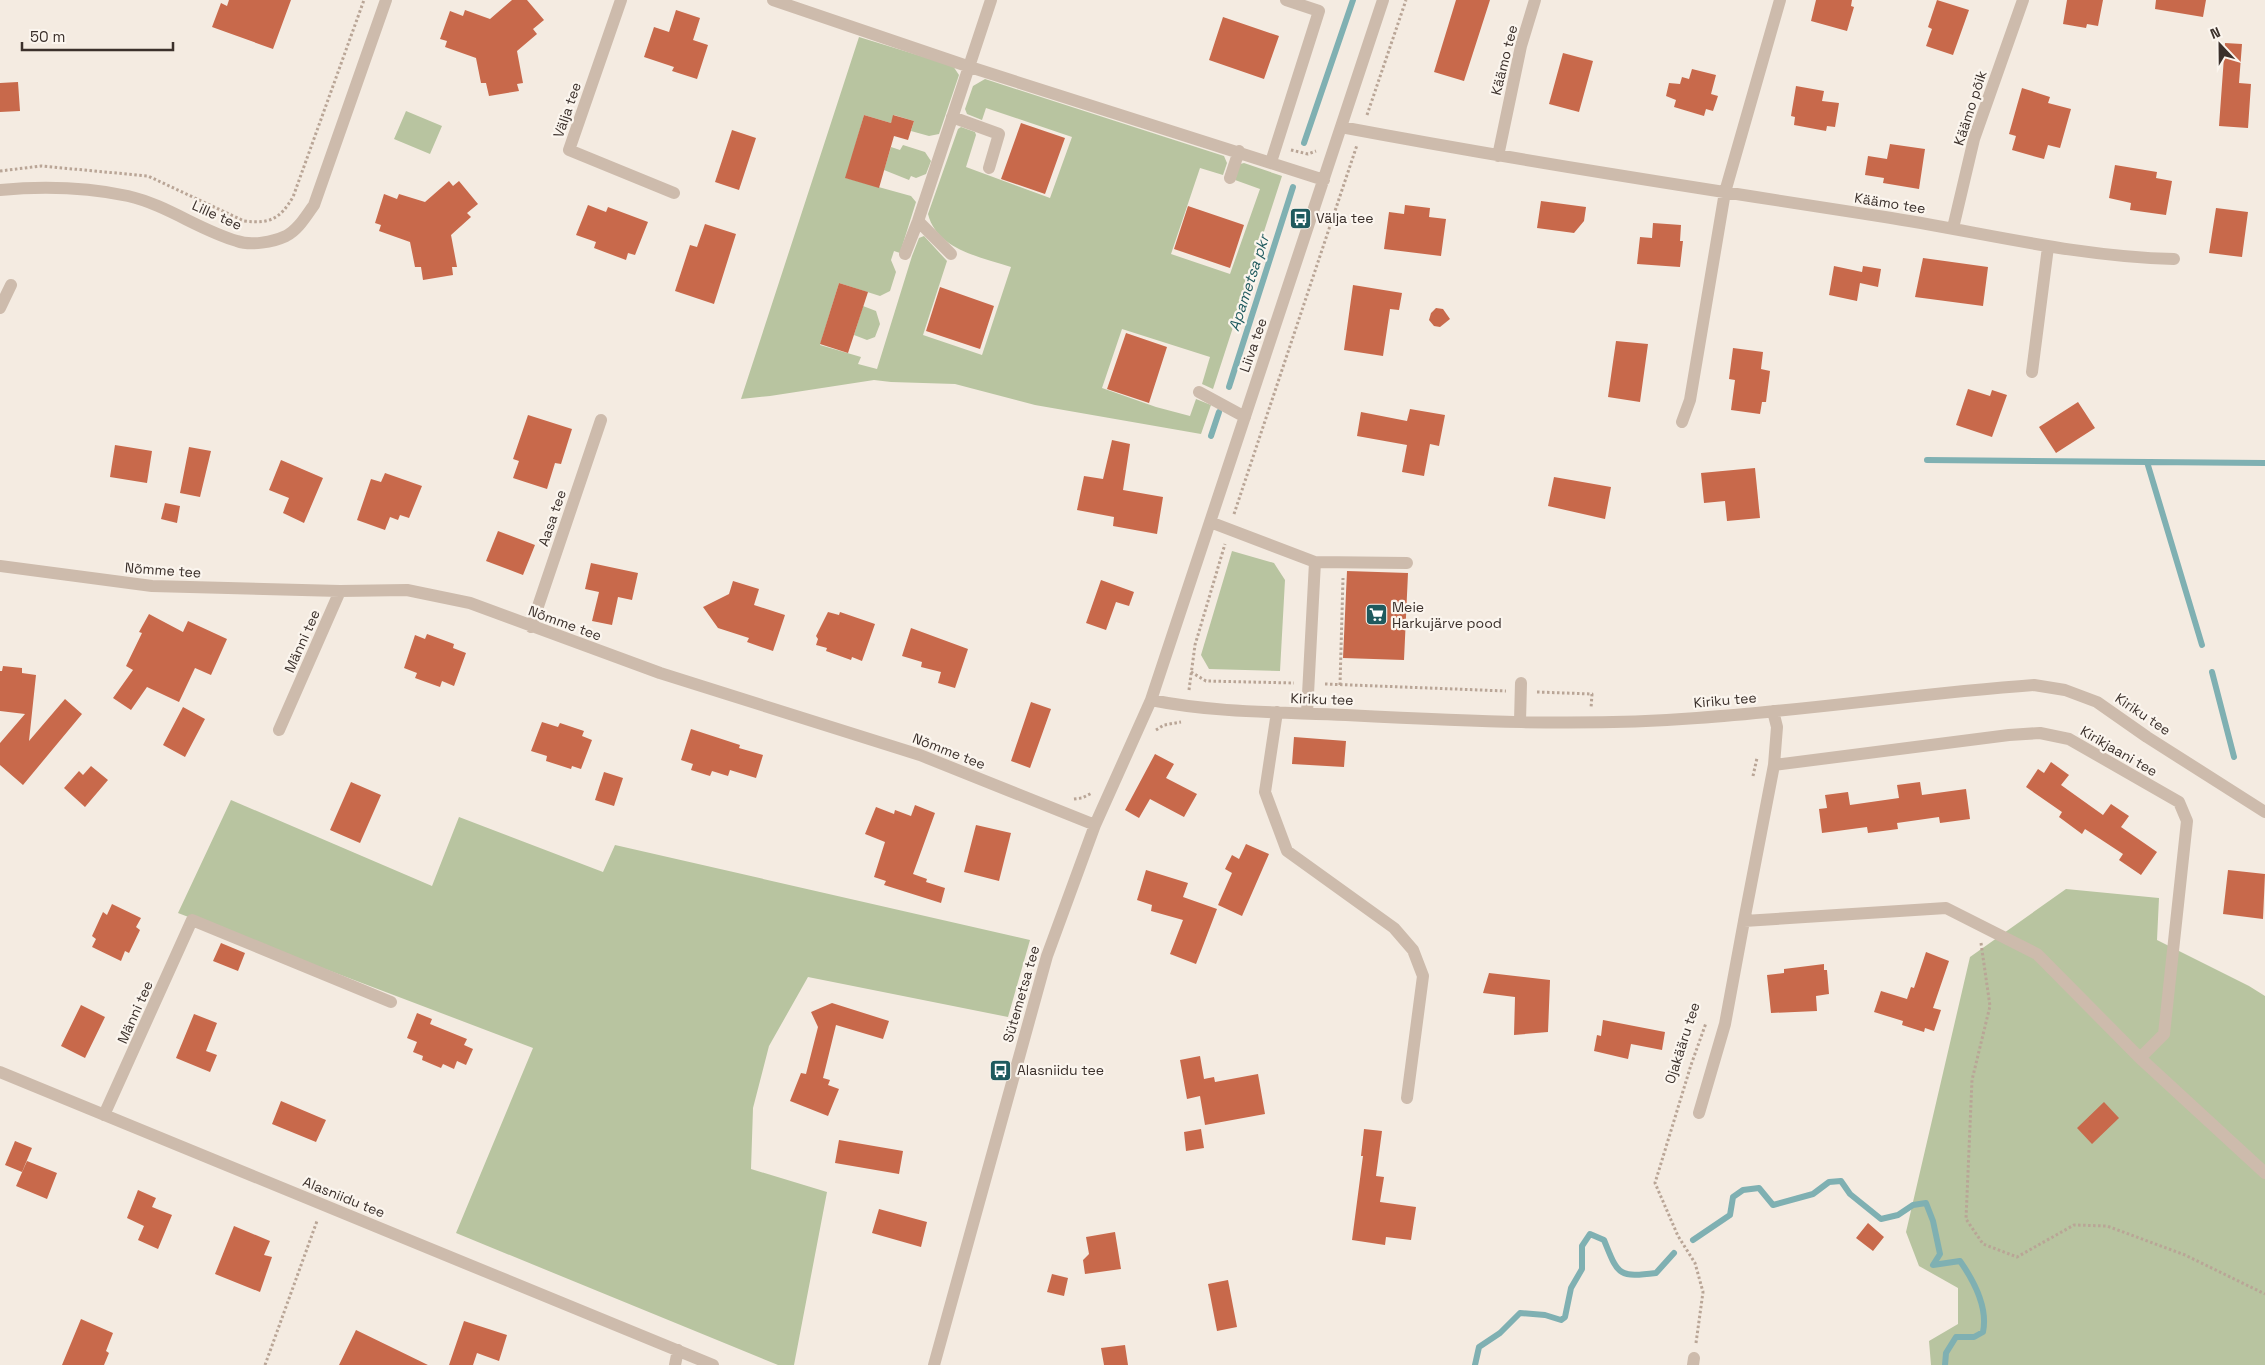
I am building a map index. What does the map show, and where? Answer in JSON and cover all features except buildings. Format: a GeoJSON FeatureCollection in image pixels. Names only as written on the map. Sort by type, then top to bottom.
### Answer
{"type":"FeatureCollection","features":[{"type":"Feature","properties":{"kind":"street","name":"Lille tee"},"geometry":{"type":"LineString","coordinates":[[0,190],[40,187],[89,189],[130,197],[164,207],[239,242],[263,242],[286,236],[303,221],[314,205],[386,0]]}},
{"type":"Feature","properties":{"kind":"street","name":"Välja tee"},"geometry":{"type":"LineString","coordinates":[[621,0],[569,150],[674,193]]}},
{"type":"Feature","properties":{"kind":"street"},"geometry":{"type":"LineString","coordinates":[[773,0],[970,67],[1239,151],[1324,180]]}},
{"type":"Feature","properties":{"kind":"street"},"geometry":{"type":"LineString","coordinates":[[905,254],[918,221],[991,0]]}},
{"type":"Feature","properties":{"kind":"street"},"geometry":{"type":"LineString","coordinates":[[1271,162],[1320,6],[1286,0]]}},
{"type":"Feature","properties":{"kind":"street","name":"Liiva tee"},"geometry":{"type":"LineString","coordinates":[[1151,700],[1384,0]]}},
{"type":"Feature","properties":{"kind":"street","name":"Käämo tee"},"geometry":{"type":"LineString","coordinates":[[1498,156],[1521,46],[1535,0]]}},
{"type":"Feature","properties":{"kind":"street"},"geometry":{"type":"LineString","coordinates":[[1682,422],[1690,400],[1726,192],[1780,0]]}},
{"type":"Feature","properties":{"kind":"street","name":"Käämo põik"},"geometry":{"type":"LineString","coordinates":[[1953,228],[1974,139],[2023,0]]}},
{"type":"Feature","properties":{"kind":"street"},"geometry":{"type":"LineString","coordinates":[[952,117],[999,134],[989,168]]}},
{"type":"Feature","properties":{"kind":"street","name":"Käämo tee"},"geometry":{"type":"LineString","coordinates":[[1341,127],[1498,156],[1953,228],[2048,247],[2152,259],[2174,259]]}},
{"type":"Feature","properties":{"kind":"street"},"geometry":{"type":"LineString","coordinates":[[1230,178],[1239,151]]}},
{"type":"Feature","properties":{"kind":"street"},"geometry":{"type":"LineString","coordinates":[[918,221],[951,254]]}},
{"type":"Feature","properties":{"kind":"street"},"geometry":{"type":"LineString","coordinates":[[2032,372],[2048,247]]}},
{"type":"Feature","properties":{"kind":"street"},"geometry":{"type":"LineString","coordinates":[[0,308],[11,285]]}},
{"type":"Feature","properties":{"kind":"street"},"geometry":{"type":"LineString","coordinates":[[1199,392],[1245,417]]}},
{"type":"Feature","properties":{"kind":"street","name":"Aasa tee"},"geometry":{"type":"LineString","coordinates":[[531,626],[601,420]]}},
{"type":"Feature","properties":{"kind":"street"},"geometry":{"type":"LineString","coordinates":[[1210,522],[1315,562],[1407,563]]}},
{"type":"Feature","properties":{"kind":"street"},"geometry":{"type":"LineString","coordinates":[[1307,713],[1315,562]]}},
{"type":"Feature","properties":{"kind":"street","name":"Nõmme tee"},"geometry":{"type":"LineString","coordinates":[[0,566],[152,586],[340,591],[407,590],[470,603],[660,673],[920,755],[1095,825]]}},
{"type":"Feature","properties":{"kind":"street","name":"Männi tee"},"geometry":{"type":"LineString","coordinates":[[279,730],[340,591]]}},
{"type":"Feature","properties":{"kind":"street","name":"Kiriku tee"},"geometry":{"type":"LineString","coordinates":[[1151,700],[1186,706],[1278,712],[1441,720],[1590,722],[1697,718],[2034,685],[2065,690],[2097,702],[2265,812]]}},
{"type":"Feature","properties":{"kind":"street"},"geometry":{"type":"LineString","coordinates":[[1520,687],[1520,721]]}},
{"type":"Feature","properties":{"kind":"street","name":"Sütemetsa tee"},"geometry":{"type":"LineString","coordinates":[[934,1365],[1047,956],[1095,825],[1151,700]]}},
{"type":"Feature","properties":{"kind":"street"},"geometry":{"type":"LineString","coordinates":[[1699,1113],[1726,1024],[1774,765],[1777,727],[1773,711]]}},
{"type":"Feature","properties":{"kind":"street"},"geometry":{"type":"LineString","coordinates":[[1278,712],[1265,792],[1287,851],[1394,928],[1413,950],[1423,976],[1407,1098]]}},
{"type":"Feature","properties":{"kind":"street","name":"Kirikjaani tee"},"geometry":{"type":"LineString","coordinates":[[1774,765],[2009,735],[2040,733],[2069,739],[2179,802],[2187,821],[2164,1034],[2140,1058]]}},
{"type":"Feature","properties":{"kind":"street"},"geometry":{"type":"LineString","coordinates":[[1744,921],[1946,908],[2037,954],[2140,1058],[2265,1173]]}},
{"type":"Feature","properties":{"kind":"street","name":"Männi tee"},"geometry":{"type":"LineString","coordinates":[[104,1115],[192,920],[391,1002]]}},
{"type":"Feature","properties":{"kind":"street","name":"Alasniidu tee"},"geometry":{"type":"LineString","coordinates":[[0,1072],[713,1365]]}},
{"type":"Feature","properties":{"kind":"street"},"geometry":{"type":"LineString","coordinates":[[675,1365],[678,1350]]}},
{"type":"Feature","properties":{"kind":"path"},"geometry":{"type":"LineString","coordinates":[[0,170],[41,166],[148,176],[244,221],[259,223],[273,220],[281,215],[294,197],[364,0]]}},
{"type":"Feature","properties":{"kind":"path"},"geometry":{"type":"LineString","coordinates":[[1186,706],[1191,672],[1207,603],[1229,529],[1406,0]]}},
{"type":"Feature","properties":{"kind":"path"},"geometry":{"type":"LineString","coordinates":[[1340,685],[1343,562]]}},
{"type":"Feature","properties":{"kind":"path"},"geometry":{"type":"LineString","coordinates":[[1191,672],[1206,681],[1520,687],[1592,694],[1590,722]]}},
{"type":"Feature","properties":{"kind":"path"},"geometry":{"type":"LineString","coordinates":[[1752,782],[1758,753]]}},
{"type":"Feature","properties":{"kind":"path"},"geometry":{"type":"LineString","coordinates":[[1980,940],[1990,1006],[1972,1080],[1966,1219],[1983,1244],[2016,1257],[2074,1226],[2107,1226],[2185,1255],[2265,1294]]}},
{"type":"Feature","properties":{"kind":"path","name":"Ojakääru tee"},"geometry":{"type":"LineString","coordinates":[[1694,1362],[1703,1292],[1695,1263],[1678,1236],[1655,1183],[1658,1167],[1707,1022]]}},
{"type":"Feature","properties":{"kind":"path"},"geometry":{"type":"LineString","coordinates":[[265,1365],[317,1221]]}},
{"type":"Feature","properties":{"kind":"green space"},"geometry":{"type":"Polygon","coordinates":[[[859,37],[953,66],[959,75],[939,134],[929,136],[911,131],[914,121],[894,115],[891,123],[864,115],[846,178],[911,196],[916,202],[900,253],[894,251],[891,260],[896,272],[890,291],[880,296],[839,283],[820,345],[861,357],[858,364],[877,369],[912,256],[919,238],[924,236],[947,261],[923,335],[982,355],[1011,267],[974,255],[950,244],[933,226],[928,214],[958,129],[961,127],[975,132],[976,135],[966,167],[1050,198],[1072,137],[986,108],[982,120],[967,114],[965,109],[973,86],[985,79],[1224,156],[1227,163],[1223,175],[1200,168],[1171,254],[1230,274],[1260,189],[1235,180],[1240,164],[1244,163],[1282,176],[1213,389],[1202,384],[1210,357],[1122,329],[1102,388],[1156,407],[1190,416],[1196,399],[1211,405],[1201,434],[1035,405],[955,384],[874,380],[741,399],[859,37]]]}},
{"type":"Feature","properties":{"kind":"green space"},"geometry":{"type":"Polygon","coordinates":[[[406,111],[442,126],[430,154],[394,139],[406,111]]]}},
{"type":"Feature","properties":{"kind":"green space"},"geometry":{"type":"Polygon","coordinates":[[[903,145],[925,152],[931,161],[926,174],[916,178],[911,176],[909,180],[884,170],[891,147],[900,150],[903,145]]]}},
{"type":"Feature","properties":{"kind":"green space"},"geometry":{"type":"Polygon","coordinates":[[[863,306],[876,311],[880,324],[875,337],[867,340],[854,335],[863,306]]]}},
{"type":"Feature","properties":{"kind":"green space"},"geometry":{"type":"Polygon","coordinates":[[[1232,551],[1274,563],[1285,580],[1280,671],[1209,669],[1201,655],[1232,551]]]}},
{"type":"Feature","properties":{"kind":"green space"},"geometry":{"type":"Polygon","coordinates":[[[231,800],[432,886],[459,817],[603,872],[615,845],[1030,940],[1008,1017],[808,977],[769,1046],[753,1108],[751,1169],[827,1192],[794,1365],[778,1365],[456,1233],[533,1048],[178,913],[231,800]]]}},
{"type":"Feature","properties":{"kind":"green space"},"geometry":{"type":"Polygon","coordinates":[[[2066,889],[2159,898],[2157,940],[2249,986],[2265,996],[2265,1365],[1931,1365],[1929,1341],[1958,1324],[1958,1288],[1919,1266],[1906,1232],[1970,957],[2066,889]]]}},
{"type":"Feature","properties":{"kind":"waterway"},"geometry":{"type":"LineString","coordinates":[[1304,143],[1353,0]]}},
{"type":"Feature","properties":{"kind":"waterway","name":"Apametsa pkr"},"geometry":{"type":"LineString","coordinates":[[1229,387],[1293,187]]}},
{"type":"Feature","properties":{"kind":"waterway","name":"Apametsa pkr"},"geometry":{"type":"LineString","coordinates":[[1211,436],[1219,412]]}},
{"type":"Feature","properties":{"kind":"waterway"},"geometry":{"type":"LineString","coordinates":[[1927,460],[2265,463]]}},
{"type":"Feature","properties":{"kind":"waterway"},"geometry":{"type":"LineString","coordinates":[[2147,462],[2202,645]]}},
{"type":"Feature","properties":{"kind":"waterway"},"geometry":{"type":"LineString","coordinates":[[2212,672],[2234,757]]}},
{"type":"Feature","properties":{"kind":"waterway"},"geometry":{"type":"LineString","coordinates":[[1693,1240],[1730,1215],[1733,1197],[1743,1190],[1759,1188],[1773,1205],[1813,1194],[1829,1182],[1841,1181],[1850,1194],[1881,1219],[1898,1215],[1913,1205],[1926,1203],[1933,1221],[1940,1254],[1933,1265],[1960,1261],[1975,1286],[1982,1304],[1983,1332],[1974,1337],[1956,1337],[1946,1353],[1945,1365]]}},
{"type":"Feature","properties":{"kind":"waterway"},"geometry":{"type":"LineString","coordinates":[[1475,1365],[1479,1347],[1500,1333],[1520,1313],[1545,1315],[1561,1320],[1565,1317],[1571,1288],[1582,1269],[1582,1246],[1590,1234],[1604,1240],[1616,1267],[1626,1274],[1656,1273],[1674,1253]]}},
{"type":"Feature","properties":{"kind":"place","name":"Välja tee"},"geometry":{"type":"Point","coordinates":[1300,218]}},
{"type":"Feature","properties":{"kind":"place","name":"Meie Harkujärve pood"},"geometry":{"type":"Point","coordinates":[1376,615]}},
{"type":"Feature","properties":{"kind":"place","name":"Alasniidu tee"},"geometry":{"type":"Point","coordinates":[1001,1070]}}]}
